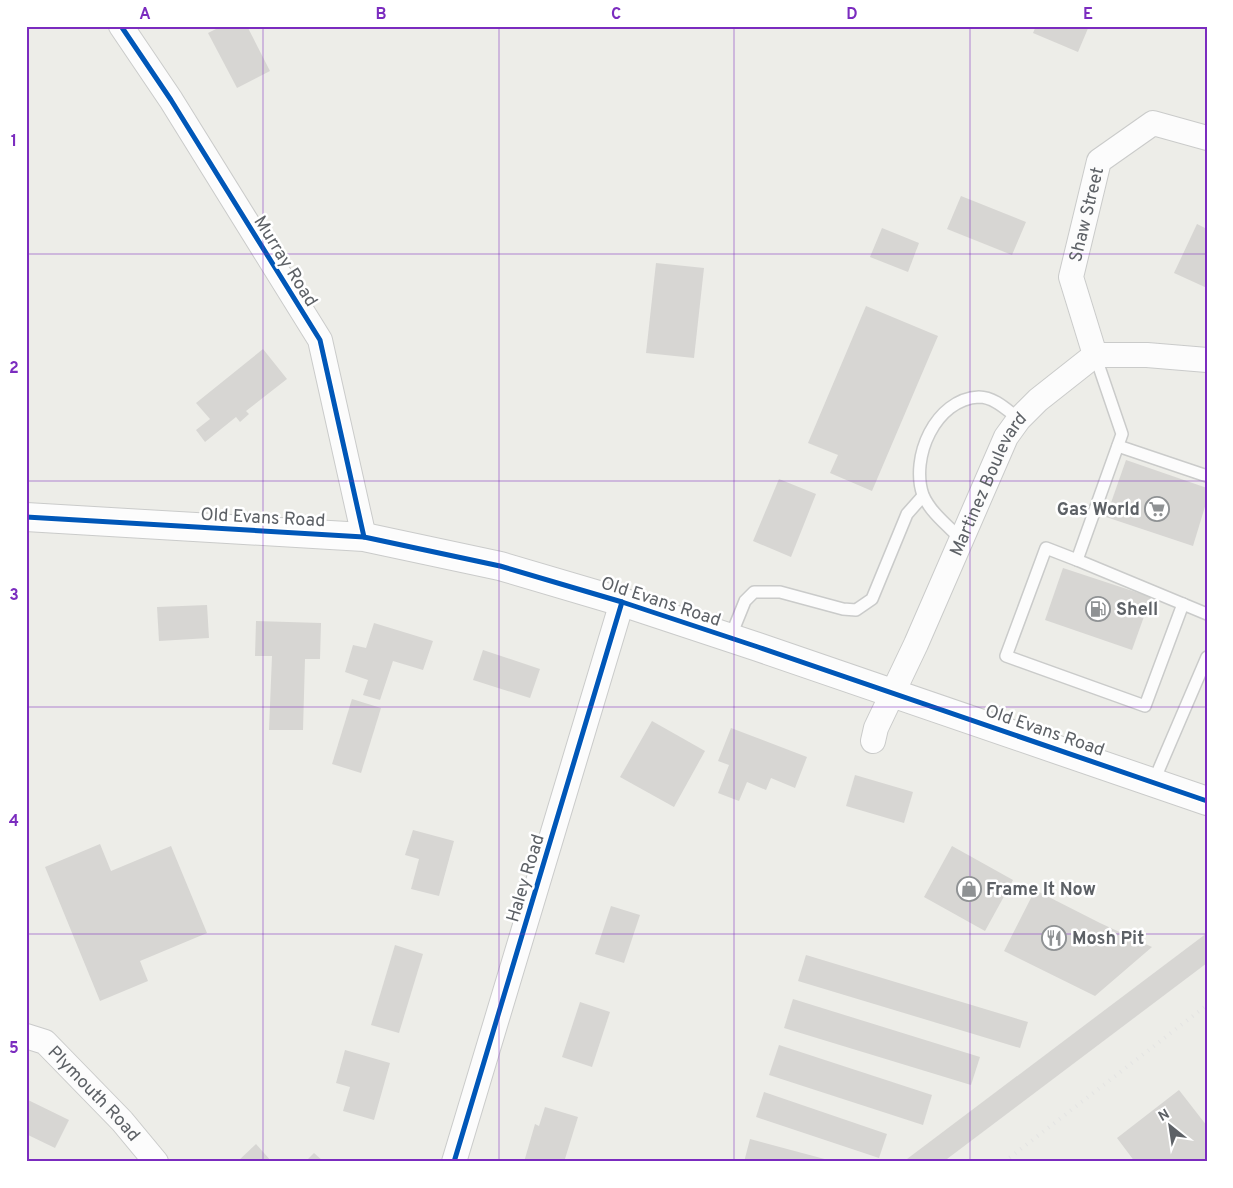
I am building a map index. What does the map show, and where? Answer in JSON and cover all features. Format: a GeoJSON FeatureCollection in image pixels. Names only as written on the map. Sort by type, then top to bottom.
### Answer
{"type":"FeatureCollection","features":[{"type":"Feature","properties":{"kind":"street","name":"Murray Road"},"geometry":{"type":"LineString","coordinates":[[121,26],[171,100],[320,340],[364,537]]}},
{"type":"Feature","properties":{"kind":"street","name":"Shaw Street"},"geometry":{"type":"LineString","coordinates":[[1095,355],[1071,277],[1099,161],[1153,124],[1207,138]]}},
{"type":"Feature","properties":{"kind":"street"},"geometry":{"type":"LineString","coordinates":[[1095,355],[1147,355],[1207,360]]}},
{"type":"Feature","properties":{"kind":"street","name":"Martinez Boulevard"},"geometry":{"type":"LineString","coordinates":[[873,741],[876,728],[1006,437],[1019,419],[1038,400],[1095,355]]}},
{"type":"Feature","properties":{"kind":"street","name":"Old Evans Road"},"geometry":{"type":"LineString","coordinates":[[26,518],[364,537],[500,566],[622,602],[1207,801]]}},
{"type":"Feature","properties":{"kind":"street","name":"Haley Road"},"geometry":{"type":"LineString","coordinates":[[454,1162],[622,602]]}},
{"type":"Feature","properties":{"kind":"street","name":"Plymouth Road"},"geometry":{"type":"LineString","coordinates":[[26,1036],[45,1042],[122,1121],[156,1162]]}},
{"type":"Feature","properties":{"kind":"lane"},"geometry":{"type":"LineString","coordinates":[[1077,560],[1122,434],[1095,355]]}},
{"type":"Feature","properties":{"kind":"lane"},"geometry":{"type":"LineString","coordinates":[[961,539],[933,510],[924,496],[920,476],[921,455],[927,434],[952,408],[963,401],[980,397],[995,401],[1019,419]]}},
{"type":"Feature","properties":{"kind":"lane"},"geometry":{"type":"LineString","coordinates":[[1118,446],[1207,476]]}},
{"type":"Feature","properties":{"kind":"lane"},"geometry":{"type":"LineString","coordinates":[[730,638],[745,601],[754,592],[780,592],[843,609],[856,610],[866,605],[872,599],[907,514],[924,496]]}},
{"type":"Feature","properties":{"kind":"lane"},"geometry":{"type":"LineString","coordinates":[[1183,604],[1145,706],[1006,656],[1046,548],[1077,560],[1183,604],[1207,614]]}},
{"type":"Feature","properties":{"kind":"lane"},"geometry":{"type":"LineString","coordinates":[[1153,783],[1207,657]]}},
{"type":"Feature","properties":{"kind":"building"},"geometry":{"type":"Polygon","coordinates":[[[222,26],[247,26],[270,71],[237,88],[208,33],[222,26]]]}},
{"type":"Feature","properties":{"kind":"building"},"geometry":{"type":"Polygon","coordinates":[[[1036,26],[1089,26],[1078,52],[1033,33],[1036,26]]]}},
{"type":"Feature","properties":{"kind":"building"},"geometry":{"type":"Polygon","coordinates":[[[961,196],[1026,222],[1012,255],[947,229],[961,196]]]}},
{"type":"Feature","properties":{"kind":"building"},"geometry":{"type":"Polygon","coordinates":[[[1197,224],[1207,229],[1207,288],[1174,273],[1197,224]]]}},
{"type":"Feature","properties":{"kind":"building"},"geometry":{"type":"Polygon","coordinates":[[[882,228],[919,243],[908,272],[870,257],[882,228]]]}},
{"type":"Feature","properties":{"kind":"building"},"geometry":{"type":"Polygon","coordinates":[[[656,263],[704,268],[694,358],[646,353],[656,263]]]}},
{"type":"Feature","properties":{"kind":"building"},"geometry":{"type":"Polygon","coordinates":[[[866,306],[938,336],[872,491],[830,473],[838,455],[808,443],[866,306]]]}},
{"type":"Feature","properties":{"kind":"building"},"geometry":{"type":"Polygon","coordinates":[[[263,349],[287,379],[246,411],[249,414],[240,422],[236,417],[205,442],[196,430],[210,419],[196,403],[263,349]]]}},
{"type":"Feature","properties":{"kind":"building","name":"Gas World"},"geometry":{"type":"Polygon","coordinates":[[[1126,460],[1207,488],[1207,500],[1193,546],[1106,517],[1126,460]]]}},
{"type":"Feature","properties":{"kind":"building"},"geometry":{"type":"Polygon","coordinates":[[[779,479],[816,494],[791,557],[753,541],[779,479]]]}},
{"type":"Feature","properties":{"kind":"building","name":"Shell"},"geometry":{"type":"Polygon","coordinates":[[[1063,568],[1151,597],[1132,650],[1045,620],[1063,568]]]}},
{"type":"Feature","properties":{"kind":"building"},"geometry":{"type":"Polygon","coordinates":[[[207,605],[209,638],[159,641],[157,607],[207,605]]]}},
{"type":"Feature","properties":{"kind":"building"},"geometry":{"type":"Polygon","coordinates":[[[256,621],[321,623],[320,659],[305,659],[303,730],[269,730],[272,656],[255,656],[256,621]]]}},
{"type":"Feature","properties":{"kind":"building"},"geometry":{"type":"Polygon","coordinates":[[[374,623],[433,641],[423,670],[393,661],[380,700],[363,695],[368,680],[345,672],[353,645],[366,648],[374,623]]]}},
{"type":"Feature","properties":{"kind":"building"},"geometry":{"type":"Polygon","coordinates":[[[483,650],[540,669],[530,698],[473,680],[483,650]]]}},
{"type":"Feature","properties":{"kind":"building"},"geometry":{"type":"Polygon","coordinates":[[[352,699],[381,708],[361,773],[332,764],[352,699]]]}},
{"type":"Feature","properties":{"kind":"building"},"geometry":{"type":"Polygon","coordinates":[[[652,721],[705,751],[674,807],[620,777],[652,721]]]}},
{"type":"Feature","properties":{"kind":"building"},"geometry":{"type":"Polygon","coordinates":[[[731,728],[807,757],[795,788],[771,778],[766,790],[747,782],[739,801],[718,793],[729,765],[718,761],[731,728]]]}},
{"type":"Feature","properties":{"kind":"building"},"geometry":{"type":"Polygon","coordinates":[[[855,775],[913,792],[904,823],[846,806],[855,775]]]}},
{"type":"Feature","properties":{"kind":"building"},"geometry":{"type":"Polygon","coordinates":[[[413,830],[454,841],[439,896],[411,889],[419,859],[405,855],[413,830]]]}},
{"type":"Feature","properties":{"kind":"building"},"geometry":{"type":"Polygon","coordinates":[[[100,844],[111,871],[171,846],[207,933],[140,961],[148,981],[100,1001],[45,867],[100,844]]]}},
{"type":"Feature","properties":{"kind":"building","name":"Frame It Now"},"geometry":{"type":"Polygon","coordinates":[[[952,846],[1013,880],[985,931],[924,897],[952,846]]]}},
{"type":"Feature","properties":{"kind":"building"},"geometry":{"type":"Polygon","coordinates":[[[1035,890],[1152,947],[1095,996],[1004,951],[1035,890]]]}},
{"type":"Feature","properties":{"kind":"building"},"geometry":{"type":"Polygon","coordinates":[[[611,906],[640,915],[624,963],[595,954],[611,906]]]}},
{"type":"Feature","properties":{"kind":"building"},"geometry":{"type":"Polygon","coordinates":[[[1207,933],[1207,963],[943,1162],[903,1162],[1207,933]]]}},
{"type":"Feature","properties":{"kind":"building"},"geometry":{"type":"Polygon","coordinates":[[[395,945],[423,954],[399,1033],[371,1025],[395,945]]]}},
{"type":"Feature","properties":{"kind":"building"},"geometry":{"type":"Polygon","coordinates":[[[806,955],[1028,1022],[1020,1048],[798,981],[806,955]]]}},
{"type":"Feature","properties":{"kind":"building"},"geometry":{"type":"Polygon","coordinates":[[[793,999],[980,1057],[971,1085],[784,1028],[793,999]]]}},
{"type":"Feature","properties":{"kind":"building"},"geometry":{"type":"Polygon","coordinates":[[[580,1002],[610,1012],[592,1067],[562,1057],[580,1002]]]}},
{"type":"Feature","properties":{"kind":"building"},"geometry":{"type":"Polygon","coordinates":[[[779,1045],[932,1095],[923,1125],[769,1075],[779,1045]]]}},
{"type":"Feature","properties":{"kind":"building"},"geometry":{"type":"Polygon","coordinates":[[[345,1050],[390,1063],[374,1120],[343,1111],[350,1087],[336,1083],[345,1050]]]}},
{"type":"Feature","properties":{"kind":"building"},"geometry":{"type":"Polygon","coordinates":[[[1179,1090],[1207,1126],[1207,1162],[1135,1162],[1117,1138],[1179,1090]]]}},
{"type":"Feature","properties":{"kind":"building"},"geometry":{"type":"Polygon","coordinates":[[[764,1092],[887,1134],[879,1158],[756,1117],[764,1092]]]}},
{"type":"Feature","properties":{"kind":"building"},"geometry":{"type":"Polygon","coordinates":[[[26,1099],[69,1120],[55,1148],[26,1134],[26,1099]]]}},
{"type":"Feature","properties":{"kind":"building"},"geometry":{"type":"Polygon","coordinates":[[[545,1107],[578,1117],[564,1162],[524,1162],[535,1124],[539,1126],[545,1107]]]}},
{"type":"Feature","properties":{"kind":"building"},"geometry":{"type":"Polygon","coordinates":[[[750,1139],[832,1161],[832,1162],[744,1162],[750,1139]]]}},
{"type":"Feature","properties":{"kind":"building"},"geometry":{"type":"Polygon","coordinates":[[[256,1144],[272,1162],[237,1162],[256,1144]]]}},
{"type":"Feature","properties":{"kind":"building"},"geometry":{"type":"Polygon","coordinates":[[[314,1153],[324,1162],[305,1162],[314,1153]]]}},
{"type":"Feature","properties":{"kind":"railway"},"geometry":{"type":"LineString","coordinates":[[1004,1162],[1207,1005]]}},
{"type":"Feature","properties":{"kind":"cycle path"},"geometry":{"type":"LineString","coordinates":[[121,26],[171,100],[320,340],[364,537]]}},
{"type":"Feature","properties":{"kind":"cycle path"},"geometry":{"type":"LineString","coordinates":[[26,517],[364,537],[500,566],[622,602],[758,647],[1207,801]]}},
{"type":"Feature","properties":{"kind":"cycle path"},"geometry":{"type":"LineString","coordinates":[[454,1162],[622,602]]}},
{"type":"Feature","properties":{"kind":"place","name":"Gas World"},"geometry":{"type":"Point","coordinates":[1157,509]}},
{"type":"Feature","properties":{"kind":"place","name":"Shell"},"geometry":{"type":"Point","coordinates":[1098,609]}},
{"type":"Feature","properties":{"kind":"place","name":"Frame It Now"},"geometry":{"type":"Point","coordinates":[969,889]}},
{"type":"Feature","properties":{"kind":"place","name":"Mosh Pit"},"geometry":{"type":"Point","coordinates":[1054,938]}}]}
